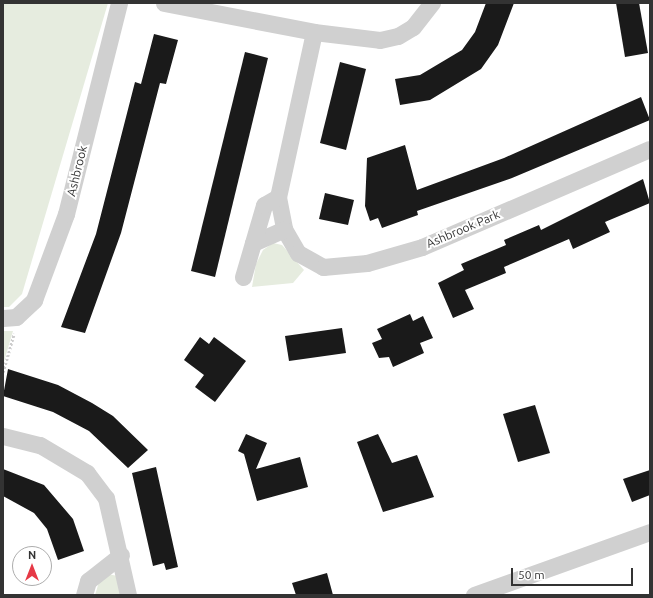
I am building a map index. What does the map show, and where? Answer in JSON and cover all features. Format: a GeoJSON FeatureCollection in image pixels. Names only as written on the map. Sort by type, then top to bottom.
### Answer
{"type":"FeatureCollection","features":[{"type":"Feature","properties":{"kind":"street","name":"Ashbrook"},"geometry":{"type":"LineString","coordinates":[[11,316],[34,300],[66,214],[119,3]]}},
{"type":"Feature","properties":{"kind":"street"},"geometry":{"type":"LineString","coordinates":[[164,3],[314,32],[380,40],[398,36],[424,16],[432,3]]}},
{"type":"Feature","properties":{"kind":"street","name":"Ashbrook Park"},"geometry":{"type":"LineString","coordinates":[[314,32],[278,197],[284,229],[298,253],[323,267],[367,262],[422,246],[650,149]]}},
{"type":"Feature","properties":{"kind":"street"},"geometry":{"type":"LineString","coordinates":[[243,277],[264,205],[278,197]]}},
{"type":"Feature","properties":{"kind":"street"},"geometry":{"type":"LineString","coordinates":[[253,243],[284,229]]}},
{"type":"Feature","properties":{"kind":"street"},"geometry":{"type":"LineString","coordinates":[[3,436],[40,445],[87,473],[106,498],[121,555],[128,595]]}},
{"type":"Feature","properties":{"kind":"street"},"geometry":{"type":"LineString","coordinates":[[474,595],[650,532]]}},
{"type":"Feature","properties":{"kind":"street"},"geometry":{"type":"LineString","coordinates":[[84,595],[88,581],[121,555]]}},
{"type":"Feature","properties":{"kind":"path"},"geometry":{"type":"LineString","coordinates":[[3,372],[11,316]]}},
{"type":"Feature","properties":{"kind":"shaded area"},"geometry":{"type":"Polygon","coordinates":[[[3,3],[108,3],[22,294],[9,307],[3,307],[3,3]]]}},
{"type":"Feature","properties":{"kind":"shaded area"},"geometry":{"type":"Polygon","coordinates":[[[273,243],[282,245],[304,270],[293,283],[252,287],[256,264],[263,250],[273,243]]]}},
{"type":"Feature","properties":{"kind":"shaded area"},"geometry":{"type":"Polygon","coordinates":[[[3,331],[13,331],[3,365],[3,331]]]}},
{"type":"Feature","properties":{"kind":"shaded area"},"geometry":{"type":"Polygon","coordinates":[[[107,574],[118,576],[122,595],[95,595],[99,582],[107,574]]]}},
{"type":"Feature","properties":{"kind":"building"},"geometry":{"type":"Polygon","coordinates":[[[486,3],[514,3],[498,45],[481,69],[430,100],[400,105],[395,79],[420,75],[462,50],[475,32],[486,3]]]}},
{"type":"Feature","properties":{"kind":"building"},"geometry":{"type":"Polygon","coordinates":[[[616,3],[639,3],[648,53],[625,57],[616,3]]]}},
{"type":"Feature","properties":{"kind":"building"},"geometry":{"type":"Polygon","coordinates":[[[154,34],[178,40],[166,84],[160,83],[121,233],[85,333],[61,327],[96,234],[135,82],[141,84],[154,34]]]}},
{"type":"Feature","properties":{"kind":"building"},"geometry":{"type":"Polygon","coordinates":[[[245,52],[268,58],[215,277],[191,271],[245,52]]]}},
{"type":"Feature","properties":{"kind":"building"},"geometry":{"type":"Polygon","coordinates":[[[340,62],[366,69],[346,150],[320,143],[340,62]]]}},
{"type":"Feature","properties":{"kind":"building"},"geometry":{"type":"Polygon","coordinates":[[[641,97],[650,120],[512,178],[417,211],[418,215],[382,228],[378,218],[370,221],[365,206],[367,158],[405,145],[417,190],[504,158],[641,97]]]}},
{"type":"Feature","properties":{"kind":"building"},"geometry":{"type":"Polygon","coordinates":[[[643,179],[650,203],[605,222],[610,232],[573,249],[569,239],[504,267],[506,273],[465,290],[474,309],[453,318],[438,283],[464,270],[461,264],[506,245],[504,240],[539,225],[541,230],[643,179]]]}},
{"type":"Feature","properties":{"kind":"building"},"geometry":{"type":"Polygon","coordinates":[[[325,193],[354,200],[348,225],[319,219],[325,193]]]}},
{"type":"Feature","properties":{"kind":"building"},"geometry":{"type":"Polygon","coordinates":[[[410,314],[413,321],[423,316],[433,338],[420,343],[424,353],[393,367],[389,357],[379,358],[372,343],[382,339],[377,329],[410,314]]]}},
{"type":"Feature","properties":{"kind":"building"},"geometry":{"type":"Polygon","coordinates":[[[342,328],[346,353],[289,361],[285,336],[342,328]]]}},
{"type":"Feature","properties":{"kind":"building"},"geometry":{"type":"Polygon","coordinates":[[[200,337],[209,344],[214,337],[246,361],[215,402],[195,387],[204,375],[184,360],[200,337]]]}},
{"type":"Feature","properties":{"kind":"building"},"geometry":{"type":"Polygon","coordinates":[[[8,369],[58,385],[92,403],[113,416],[148,450],[128,468],[89,431],[53,412],[3,396],[8,369]]]}},
{"type":"Feature","properties":{"kind":"building"},"geometry":{"type":"Polygon","coordinates":[[[535,405],[550,453],[518,462],[503,414],[535,405]]]}},
{"type":"Feature","properties":{"kind":"building"},"geometry":{"type":"Polygon","coordinates":[[[246,434],[267,443],[256,469],[300,457],[308,487],[257,501],[244,454],[238,451],[246,434]]]}},
{"type":"Feature","properties":{"kind":"building"},"geometry":{"type":"Polygon","coordinates":[[[378,434],[392,463],[417,455],[434,497],[383,512],[357,442],[378,434]]]}},
{"type":"Feature","properties":{"kind":"building"},"geometry":{"type":"Polygon","coordinates":[[[156,467],[178,567],[166,570],[164,563],[153,566],[132,473],[156,467]]]}},
{"type":"Feature","properties":{"kind":"building"},"geometry":{"type":"Polygon","coordinates":[[[3,469],[44,485],[73,519],[84,551],[58,560],[47,529],[34,513],[3,496],[3,469]]]}},
{"type":"Feature","properties":{"kind":"building"},"geometry":{"type":"Polygon","coordinates":[[[650,470],[650,495],[632,502],[623,479],[650,470]]]}},
{"type":"Feature","properties":{"kind":"building"},"geometry":{"type":"Polygon","coordinates":[[[327,573],[333,595],[296,595],[292,583],[327,573]]]}}]}
